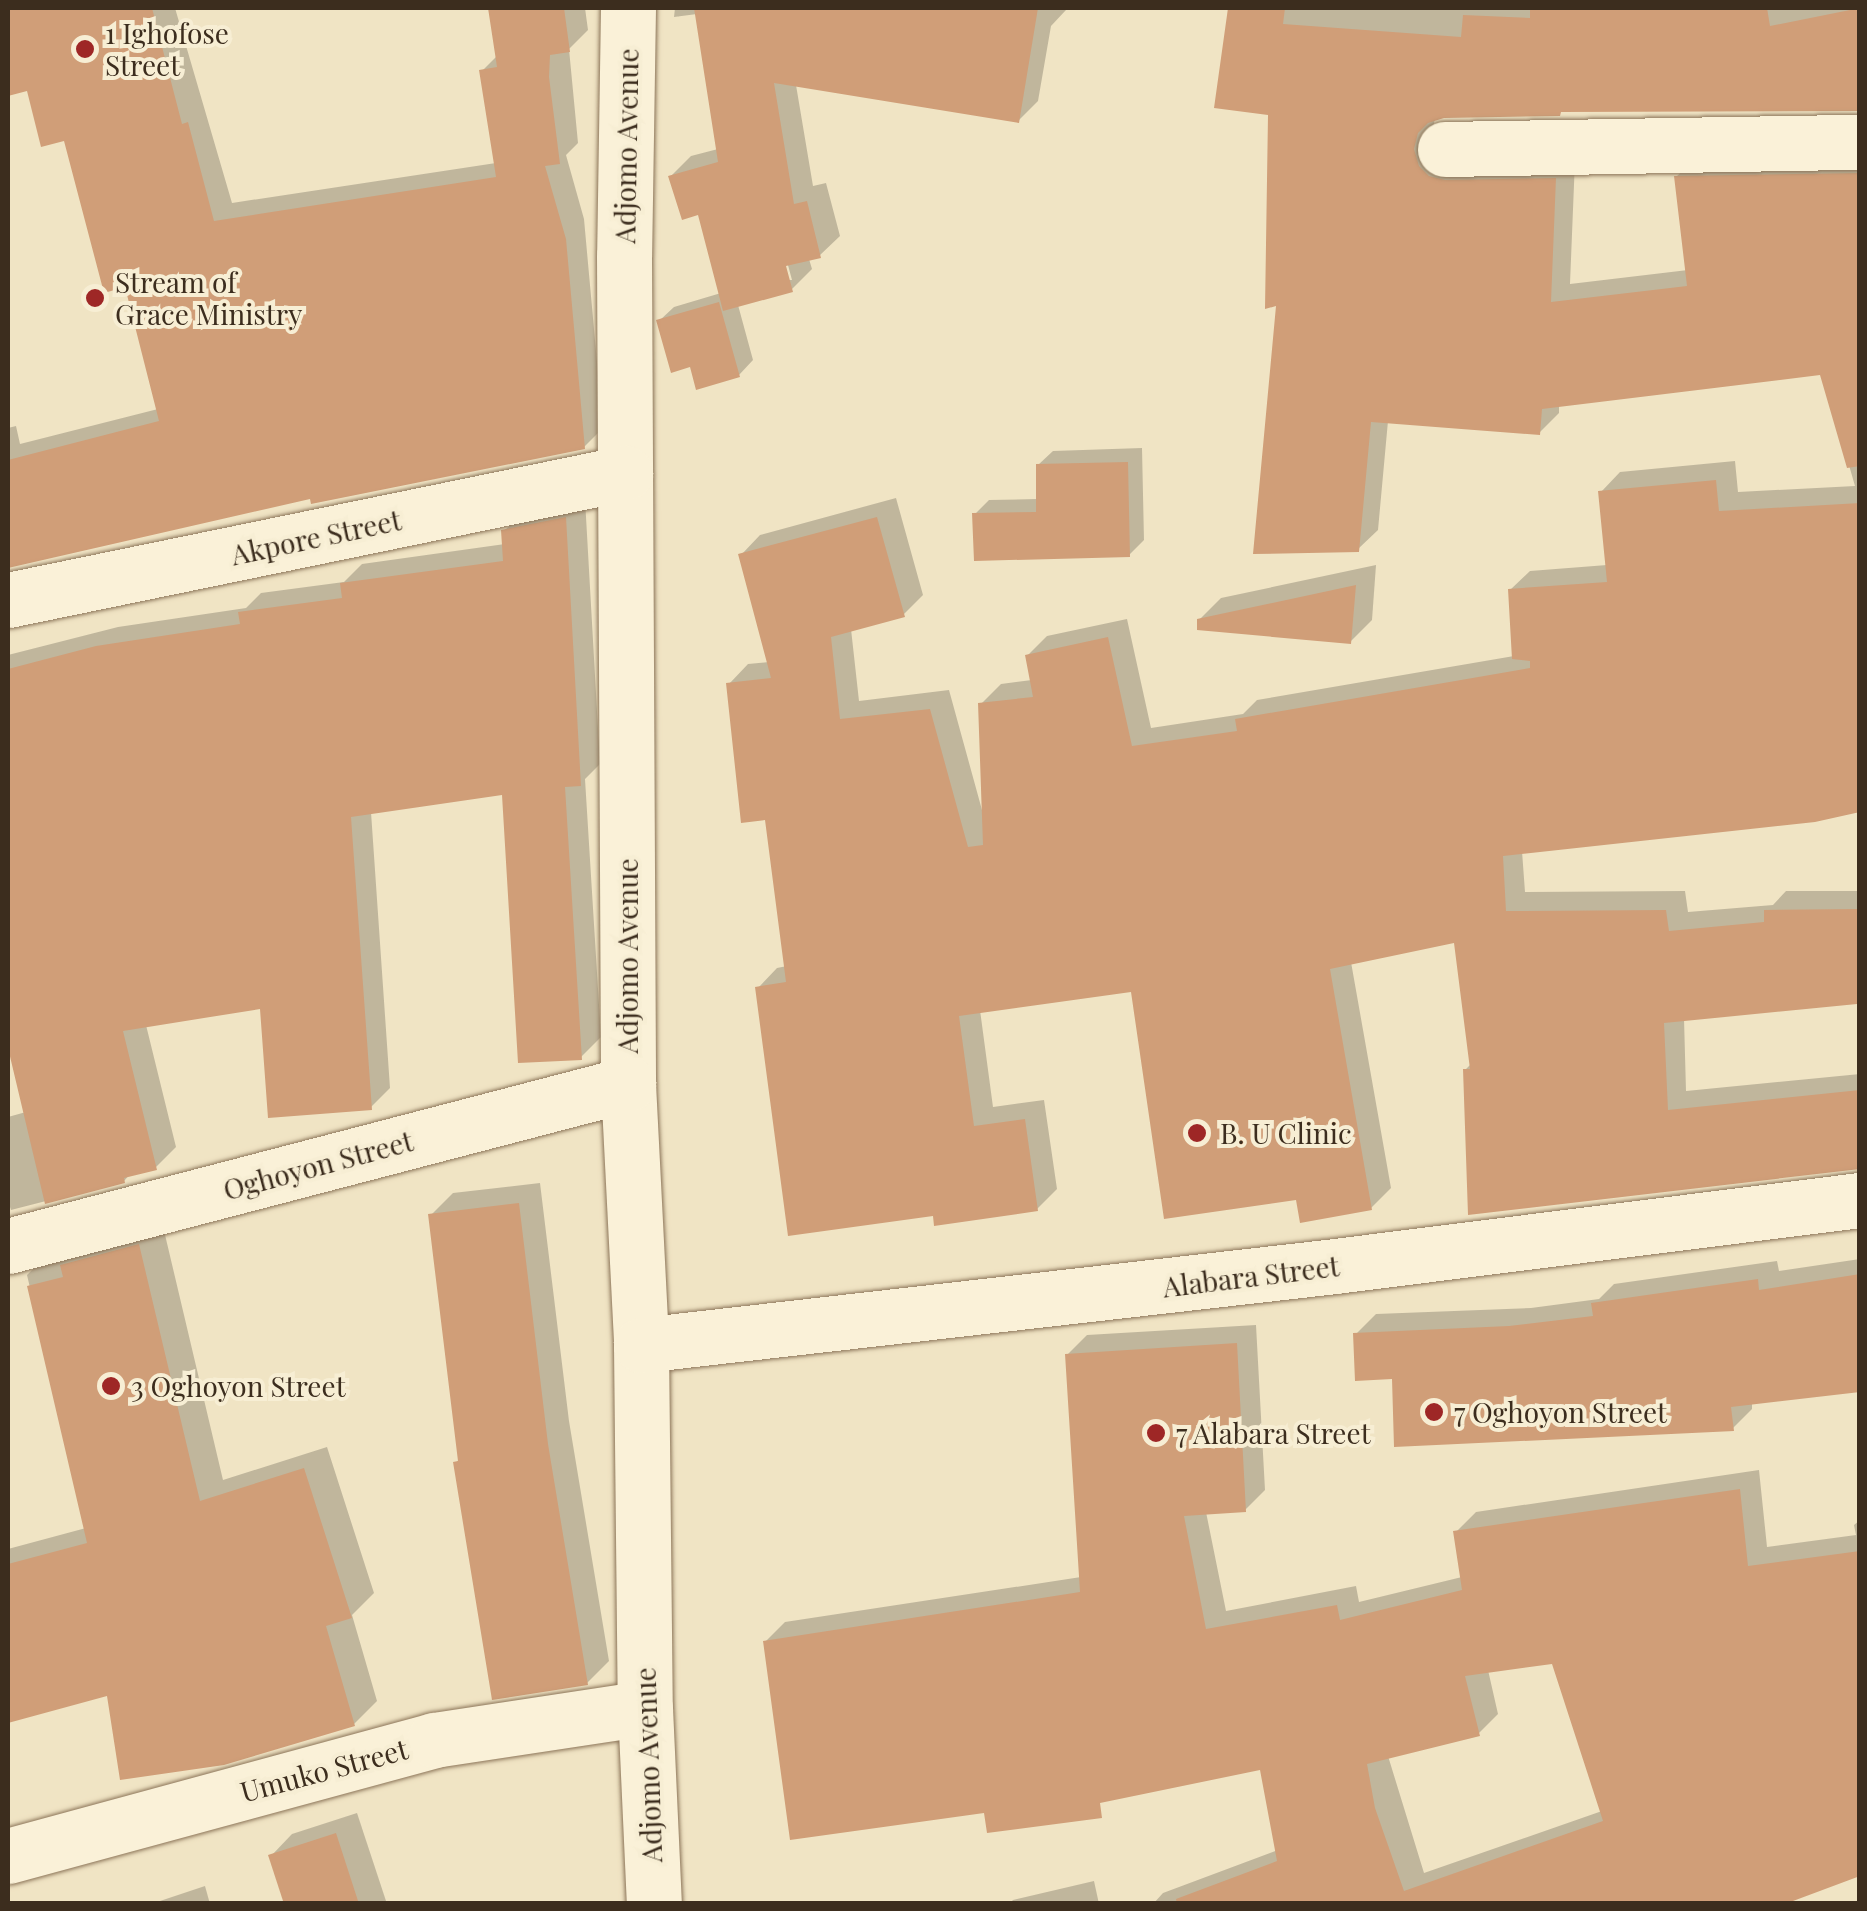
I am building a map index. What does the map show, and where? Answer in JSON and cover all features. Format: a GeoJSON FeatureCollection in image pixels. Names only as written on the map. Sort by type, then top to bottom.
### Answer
{"type":"FeatureCollection","features":[{"type":"Feature","properties":{"kind":"street","name":"Adjomo Avenue"},"geometry":{"type":"LineString","coordinates":[[628,8],[628,1084],[641,1345],[645,1708],[654,1904]]}},
{"type":"Feature","properties":{"kind":"street"},"geometry":{"type":"LineString","coordinates":[[1446,149],[1860,142]]}},
{"type":"Feature","properties":{"kind":"street","name":"Akpore Street"},"geometry":{"type":"LineString","coordinates":[[8,600],[625,474]]}},
{"type":"Feature","properties":{"kind":"street","name":"Oghoyon Street"},"geometry":{"type":"LineString","coordinates":[[8,1246],[628,1084]]}},
{"type":"Feature","properties":{"kind":"street","name":"Alabara Street"},"geometry":{"type":"LineString","coordinates":[[641,1345],[1335,1266],[1860,1200]]}},
{"type":"Feature","properties":{"kind":"street","name":"Umuko Street"},"geometry":{"type":"LineString","coordinates":[[8,1856],[434,1740],[645,1708]]}},
{"type":"Feature","properties":{"kind":"building"},"geometry":{"type":"Polygon","coordinates":[[[8,8],[152,8],[182,124],[188,122],[214,221],[496,177],[479,70],[497,67],[488,8],[564,8],[570,52],[550,55],[549,77],[560,164],[545,166],[566,239],[585,449],[311,504],[310,499],[8,568],[8,460],[159,421],[125,287],[104,293],[64,141],[41,147],[27,91],[8,96],[8,8]]]}},
{"type":"Feature","properties":{"kind":"building"},"geometry":{"type":"Polygon","coordinates":[[[694,8],[1038,8],[1019,123],[774,83],[794,204],[807,201],[821,258],[786,266],[793,292],[723,311],[698,215],[682,220],[668,176],[718,162],[694,8]]]}},
{"type":"Feature","properties":{"kind":"building"},"geometry":{"type":"Polygon","coordinates":[[[1228,8],[1285,8],[1283,24],[1461,37],[1463,15],[1530,18],[1530,8],[1767,8],[1770,26],[1860,8],[1860,111],[1561,112],[1560,116],[1444,118],[1428,123],[1418,133],[1414,149],[1419,166],[1429,176],[1445,180],[1556,178],[1551,302],[1687,286],[1674,176],[1860,173],[1860,466],[1847,468],[1820,375],[1542,409],[1540,435],[1371,422],[1359,552],[1253,554],[1276,306],[1265,309],[1268,115],[1214,108],[1228,8]]]}},
{"type":"Feature","properties":{"kind":"building"},"geometry":{"type":"Polygon","coordinates":[[[719,302],[740,377],[696,390],[690,367],[671,373],[656,320],[719,302]]]}},
{"type":"Feature","properties":{"kind":"building"},"geometry":{"type":"Polygon","coordinates":[[[1128,462],[1130,557],[974,561],[972,513],[1036,512],[1036,464],[1128,462]]]}},
{"type":"Feature","properties":{"kind":"building"},"geometry":{"type":"Polygon","coordinates":[[[1716,480],[1719,511],[1860,503],[1860,812],[1815,822],[1503,856],[1506,911],[1666,910],[1669,931],[1764,922],[1764,910],[1860,909],[1857,1004],[1664,1023],[1668,1110],[1860,1090],[1860,1169],[1468,1215],[1463,1069],[1470,1069],[1454,943],[1330,969],[1372,1210],[1300,1223],[1296,1200],[1164,1219],[1131,992],[959,1016],[974,1126],[1025,1119],[1038,1211],[934,1226],[933,1216],[788,1236],[755,987],[786,982],[765,820],[741,823],[726,683],[771,678],[738,554],[877,517],[905,617],[831,637],[840,719],[930,709],[968,847],[983,845],[978,703],[1033,697],[1025,655],[1108,637],[1132,746],[1237,731],[1235,719],[1530,668],[1530,661],[1512,659],[1508,589],[1607,582],[1598,491],[1716,480]]]}},
{"type":"Feature","properties":{"kind":"building"},"geometry":{"type":"Polygon","coordinates":[[[566,517],[581,786],[565,787],[582,1060],[518,1063],[502,795],[351,817],[372,1110],[268,1118],[260,1009],[123,1031],[157,1170],[124,1178],[125,1183],[45,1204],[8,1048],[8,669],[96,646],[240,624],[238,612],[342,598],[340,583],[503,561],[501,530],[566,517]]]}},
{"type":"Feature","properties":{"kind":"building"},"geometry":{"type":"Polygon","coordinates":[[[1356,585],[1351,644],[1197,630],[1197,619],[1356,585]]]}},
{"type":"Feature","properties":{"kind":"building"},"geometry":{"type":"Polygon","coordinates":[[[519,1203],[548,1444],[588,1685],[492,1700],[453,1462],[458,1461],[428,1214],[519,1203]]]}},
{"type":"Feature","properties":{"kind":"building"},"geometry":{"type":"Polygon","coordinates":[[[139,1244],[200,1501],[304,1468],[352,1618],[326,1626],[355,1726],[224,1765],[120,1780],[107,1696],[8,1723],[8,1564],[87,1543],[27,1286],[63,1277],[60,1265],[139,1244]]]}},
{"type":"Feature","properties":{"kind":"building"},"geometry":{"type":"Polygon","coordinates":[[[1860,1274],[1860,1392],[1731,1407],[1734,1431],[1394,1447],[1392,1379],[1355,1381],[1353,1333],[1509,1326],[1593,1316],[1591,1303],[1758,1279],[1759,1290],[1860,1274]]]}},
{"type":"Feature","properties":{"kind":"building"},"geometry":{"type":"Polygon","coordinates":[[[1237,1343],[1246,1512],[1184,1516],[1206,1629],[1337,1605],[1340,1620],[1462,1590],[1453,1531],[1740,1489],[1748,1566],[1860,1551],[1860,1876],[1785,1904],[1177,1904],[1176,1899],[1277,1861],[1260,1770],[1100,1803],[1102,1818],[987,1833],[984,1813],[790,1840],[763,1641],[1080,1592],[1065,1354],[1237,1343]],[[1552,1664],[1465,1676],[1480,1736],[1367,1764],[1375,1808],[1404,1891],[1603,1821],[1552,1664]]]}},
{"type":"Feature","properties":{"kind":"building"},"geometry":{"type":"Polygon","coordinates":[[[336,1833],[359,1904],[284,1904],[268,1855],[336,1833]]]}},
{"type":"Feature","properties":{"kind":"place","name":"1 Ighofose Street"},"geometry":{"type":"Point","coordinates":[85,49]}},
{"type":"Feature","properties":{"kind":"place","name":"Stream of Grace Ministry"},"geometry":{"type":"Point","coordinates":[95,298]}},
{"type":"Feature","properties":{"kind":"place","name":"B. U Clinic"},"geometry":{"type":"Point","coordinates":[1197,1133]}},
{"type":"Feature","properties":{"kind":"place","name":"3 Oghoyon Street"},"geometry":{"type":"Point","coordinates":[111,1386]}},
{"type":"Feature","properties":{"kind":"place","name":"7 Oghoyon Street"},"geometry":{"type":"Point","coordinates":[1434,1412]}},
{"type":"Feature","properties":{"kind":"place","name":"7 Alabara Street"},"geometry":{"type":"Point","coordinates":[1156,1433]}}]}
